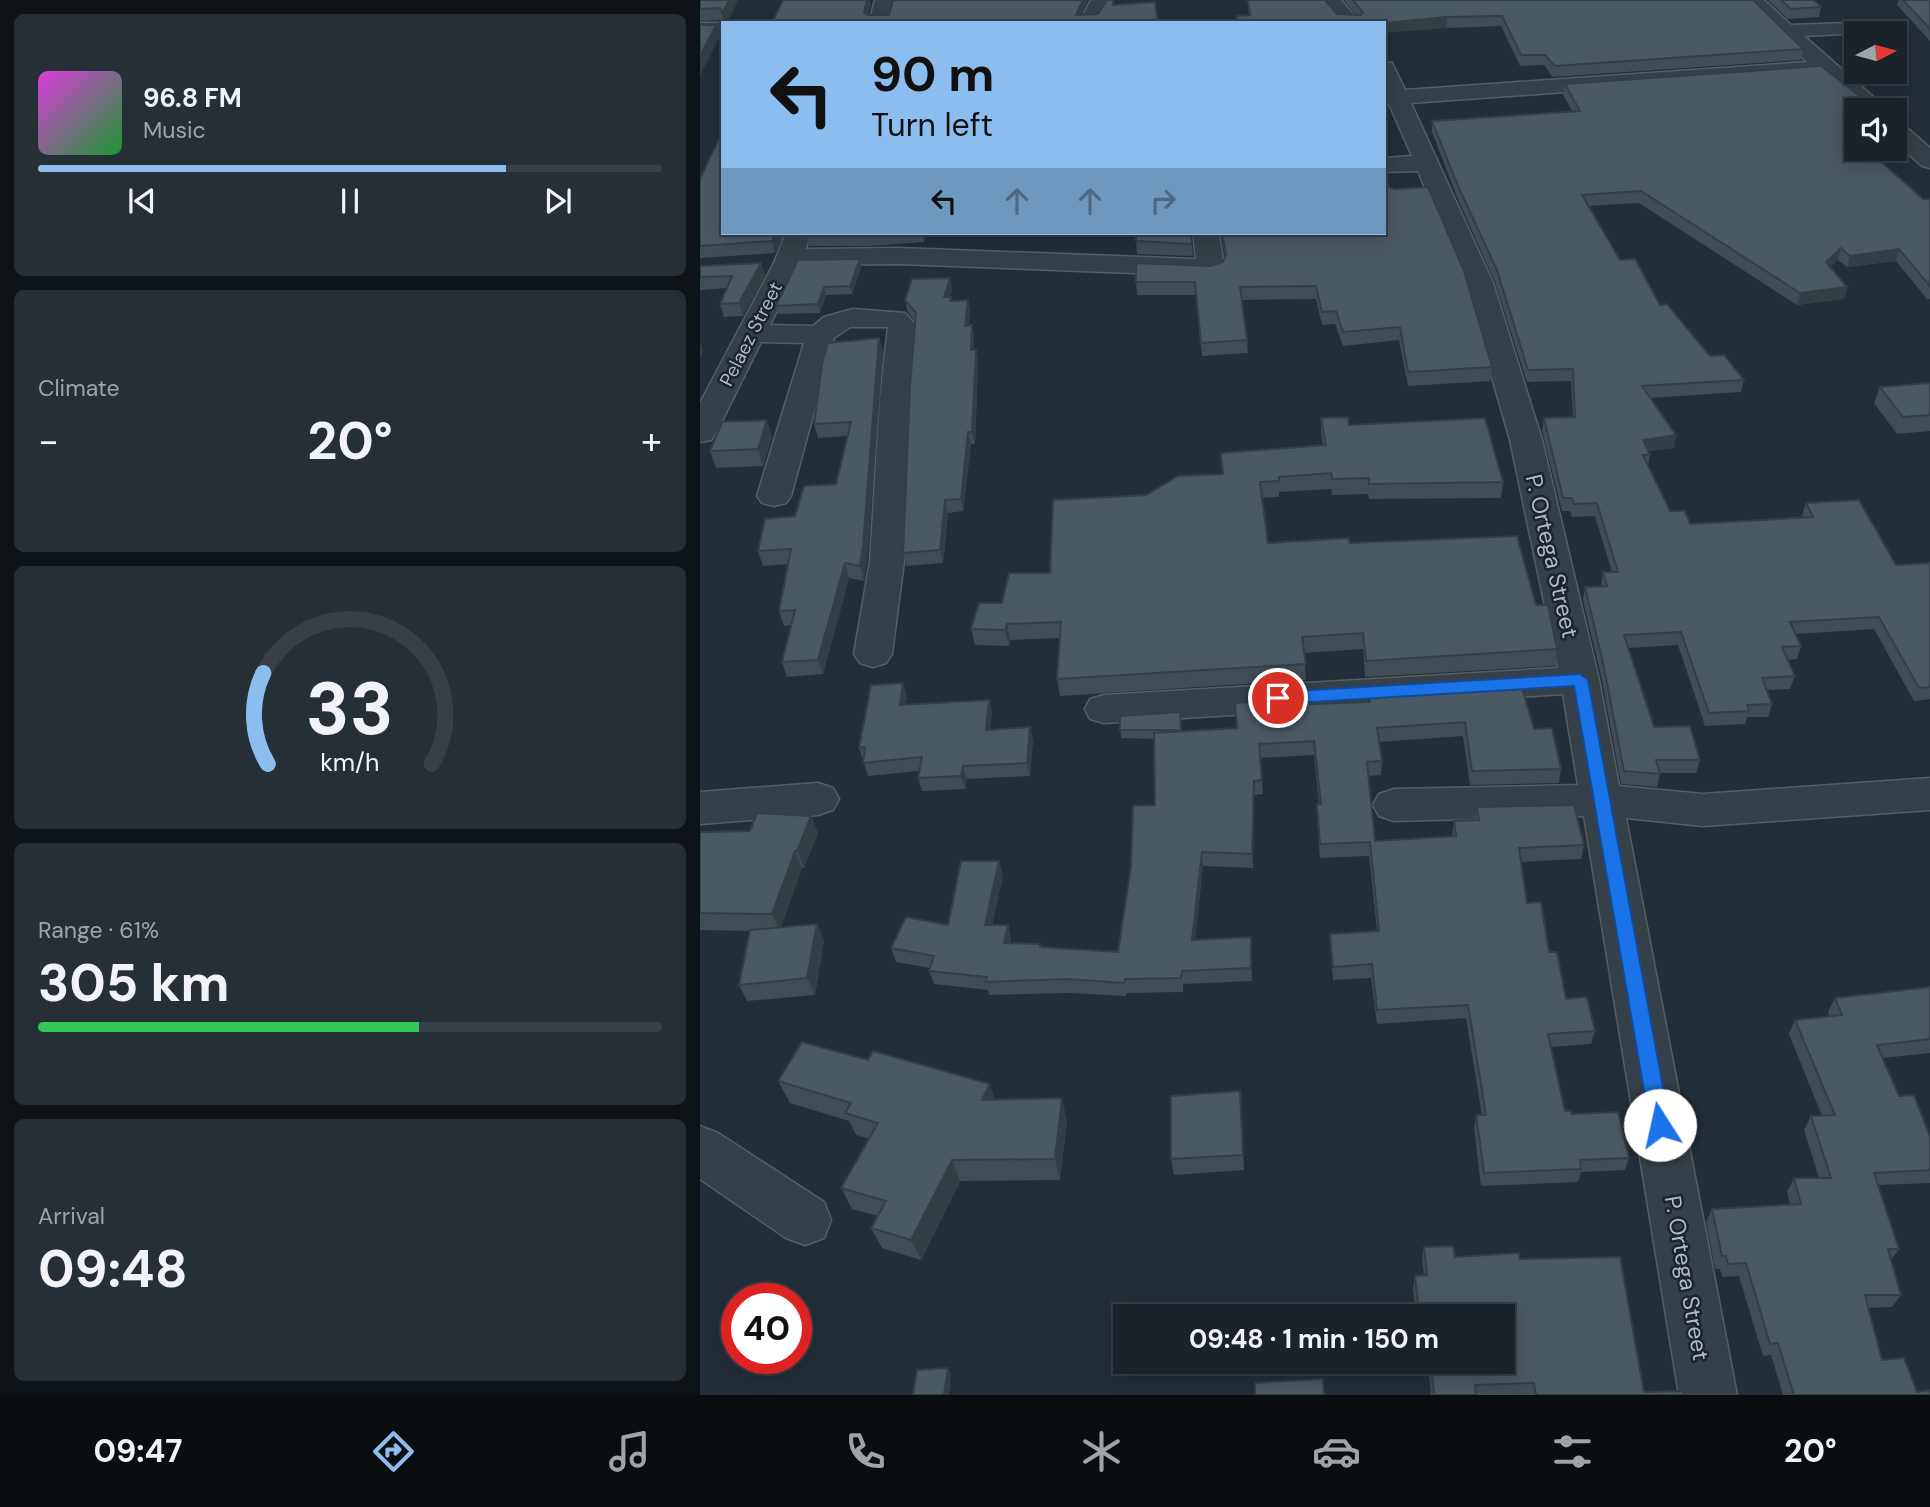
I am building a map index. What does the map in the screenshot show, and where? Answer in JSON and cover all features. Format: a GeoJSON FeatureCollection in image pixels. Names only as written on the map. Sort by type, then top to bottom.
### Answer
{"type":"FeatureCollection","features":[{"type":"Feature","properties":{"kind":"street"},"geometry":{"type":"LineString","coordinates":[[880,21],[885,0]]}},
{"type":"Feature","properties":{"kind":"street"},"geometry":{"type":"LineString","coordinates":[[1088,21],[1101,0]]}},
{"type":"Feature","properties":{"kind":"street"},"geometry":{"type":"LineString","coordinates":[[1330,0],[1348,21]]}},
{"type":"Feature","properties":{"kind":"street"},"geometry":{"type":"LineString","coordinates":[[1753,0],[1862,98]]}},
{"type":"Feature","properties":{"kind":"street"},"geometry":{"type":"LineString","coordinates":[[1785,31],[1844,27]]}},
{"type":"Feature","properties":{"kind":"street"},"geometry":{"type":"LineString","coordinates":[[700,29],[721,29]]}},
{"type":"Feature","properties":{"kind":"street"},"geometry":{"type":"LineString","coordinates":[[1389,88],[1825,67]]}},
{"type":"Feature","properties":{"kind":"street","name":"P. Ortega Street"},"geometry":{"type":"LineString","coordinates":[[1389,88],[1428,163],[1479,283],[1522,427],[1580,680],[1708,1395]]}},
{"type":"Feature","properties":{"kind":"street"},"geometry":{"type":"LineString","coordinates":[[1907,139],[1930,161]]}},
{"type":"Feature","properties":{"kind":"street"},"geometry":{"type":"LineString","coordinates":[[1386,165],[1428,163]]}},
{"type":"Feature","properties":{"kind":"street"},"geometry":{"type":"LineString","coordinates":[[754,265],[792,251],[1211,268],[1206,235]]}},
{"type":"Feature","properties":{"kind":"street","name":"Pelaez Street"},"geometry":{"type":"LineString","coordinates":[[700,433],[711,387],[751,334],[792,251]]}},
{"type":"Feature","properties":{"kind":"street"},"geometry":{"type":"LineString","coordinates":[[774,496],[821,335],[834,321],[895,319],[902,325],[895,398],[887,561],[873,654]]}},
{"type":"Feature","properties":{"kind":"street"},"geometry":{"type":"LineString","coordinates":[[751,334],[821,335]]}},
{"type":"Feature","properties":{"kind":"street"},"geometry":{"type":"LineString","coordinates":[[1104,709],[1580,680]]}},
{"type":"Feature","properties":{"kind":"street"},"geometry":{"type":"LineString","coordinates":[[1394,805],[1602,800],[1703,810],[1930,794]]}},
{"type":"Feature","properties":{"kind":"street"},"geometry":{"type":"LineString","coordinates":[[700,808],[818,799]]}},
{"type":"Feature","properties":{"kind":"street"},"geometry":{"type":"LineString","coordinates":[[700,1150],[804,1220]]}},
{"type":"Feature","properties":{"kind":"building"},"geometry":{"type":"Polygon","coordinates":[[[700,0],[729,0],[722,13],[720,8],[700,9],[700,0]]]}},
{"type":"Feature","properties":{"kind":"building"},"geometry":{"type":"Polygon","coordinates":[[[783,0],[867,0],[864,12],[867,15],[889,15],[893,0],[1083,0],[1076,15],[1098,14],[1107,0],[1113,0],[1113,5],[1155,2],[1158,21],[773,21],[783,0]]]}},
{"type":"Feature","properties":{"kind":"building"},"geometry":{"type":"Polygon","coordinates":[[[1248,0],[1325,0],[1337,14],[1360,15],[1363,13],[1353,0],[1753,0],[1803,49],[1555,66],[1545,55],[1521,55],[1502,16],[1447,17],[1386,23],[1237,21],[1236,16],[1250,15],[1248,0]]]}},
{"type":"Feature","properties":{"kind":"building"},"geometry":{"type":"Polygon","coordinates":[[[1781,0],[1814,0],[1821,7],[1791,9],[1781,0]]]}},
{"type":"Feature","properties":{"kind":"building"},"geometry":{"type":"Polygon","coordinates":[[[1903,0],[1930,0],[1930,29],[1903,0]]]}},
{"type":"Feature","properties":{"kind":"building"},"geometry":{"type":"Polygon","coordinates":[[[700,25],[716,25],[700,56],[700,25]]]}},
{"type":"Feature","properties":{"kind":"building"},"geometry":{"type":"Polygon","coordinates":[[[1821,66],[1862,98],[1844,98],[1844,161],[1880,161],[1923,199],[1929,199],[1930,286],[1899,249],[1850,256],[1841,248],[1826,262],[1847,287],[1800,293],[1641,191],[1582,195],[1620,260],[1635,259],[1660,305],[1667,304],[1710,356],[1724,355],[1744,380],[1642,386],[1676,435],[1643,440],[1650,455],[1643,455],[1670,511],[1685,511],[1690,524],[1813,517],[1806,503],[1859,500],[1896,565],[1930,563],[1930,687],[1919,688],[1879,617],[1790,622],[1801,646],[1782,647],[1795,676],[1762,678],[1772,704],[1747,705],[1749,711],[1709,713],[1681,632],[1624,635],[1654,727],[1690,726],[1700,760],[1656,760],[1660,774],[1624,771],[1585,587],[1607,586],[1603,572],[1618,572],[1597,503],[1574,504],[1572,498],[1563,498],[1544,418],[1575,417],[1573,369],[1528,370],[1497,270],[1458,186],[1432,121],[1580,111],[1565,84],[1821,66]]]}},
{"type":"Feature","properties":{"kind":"building"},"geometry":{"type":"Polygon","coordinates":[[[721,134],[721,235],[775,235],[772,241],[700,246],[700,179],[721,134]]]}},
{"type":"Feature","properties":{"kind":"building"},"geometry":{"type":"Polygon","coordinates":[[[1386,179],[1389,187],[1395,189],[1428,187],[1464,271],[1492,367],[1408,372],[1400,327],[1343,332],[1336,311],[1322,312],[1316,286],[1240,287],[1247,340],[1201,343],[1195,282],[1136,282],[1136,263],[1210,266],[1223,262],[1226,255],[1222,235],[1386,235],[1386,179]]]}},
{"type":"Feature","properties":{"kind":"building"},"geometry":{"type":"Polygon","coordinates":[[[1136,235],[1191,235],[1192,244],[1136,241],[1136,235]]]}},
{"type":"Feature","properties":{"kind":"building"},"geometry":{"type":"Polygon","coordinates":[[[860,259],[850,286],[824,287],[818,304],[776,306],[798,260],[860,259]]]}},
{"type":"Feature","properties":{"kind":"building"},"geometry":{"type":"Polygon","coordinates":[[[761,263],[739,303],[720,304],[732,276],[700,277],[700,266],[761,263]]]}},
{"type":"Feature","properties":{"kind":"building"},"geometry":{"type":"Polygon","coordinates":[[[950,278],[944,297],[951,297],[950,301],[968,300],[965,326],[972,325],[971,350],[976,350],[972,432],[968,432],[961,499],[945,500],[940,550],[903,553],[916,313],[905,300],[912,279],[950,278]]]}},
{"type":"Feature","properties":{"kind":"building"},"geometry":{"type":"Polygon","coordinates":[[[879,338],[860,566],[845,563],[818,660],[782,662],[795,610],[779,611],[791,549],[758,551],[765,519],[795,516],[804,486],[836,484],[851,422],[814,424],[822,364],[828,343],[879,338]]]}},
{"type":"Feature","properties":{"kind":"building"},"geometry":{"type":"Polygon","coordinates":[[[1929,383],[1930,415],[1903,417],[1880,387],[1929,383]]]}},
{"type":"Feature","properties":{"kind":"building"},"geometry":{"type":"Polygon","coordinates":[[[1348,417],[1349,425],[1485,418],[1503,482],[1369,484],[1369,478],[1332,479],[1331,473],[1279,477],[1279,481],[1260,482],[1268,543],[1349,538],[1350,543],[1517,536],[1536,605],[1548,605],[1557,649],[1366,661],[1363,633],[1302,637],[1306,664],[1057,679],[1061,622],[1007,624],[1005,630],[971,629],[979,603],[1002,603],[1009,573],[1050,573],[1053,500],[1146,495],[1178,476],[1223,474],[1221,453],[1326,445],[1321,418],[1348,417]]]}},
{"type":"Feature","properties":{"kind":"building"},"geometry":{"type":"Polygon","coordinates":[[[767,420],[758,449],[710,451],[722,422],[767,420]]]}},
{"type":"Feature","properties":{"kind":"building"},"geometry":{"type":"Polygon","coordinates":[[[903,683],[900,705],[989,700],[986,730],[1030,727],[1027,763],[963,766],[961,776],[918,778],[922,757],[863,763],[865,747],[859,748],[871,685],[903,683]]]}},
{"type":"Feature","properties":{"kind":"building"},"geometry":{"type":"Polygon","coordinates":[[[1521,685],[1534,729],[1552,728],[1561,769],[1472,771],[1465,722],[1377,728],[1382,761],[1367,762],[1375,841],[1456,836],[1454,821],[1479,820],[1477,807],[1574,805],[1584,845],[1519,848],[1527,903],[1541,902],[1549,952],[1557,952],[1566,999],[1587,997],[1595,1031],[1548,1034],[1565,1111],[1571,1111],[1571,1114],[1618,1112],[1629,1158],[1580,1160],[1581,1169],[1484,1173],[1476,1115],[1486,1115],[1468,1005],[1377,1010],[1372,964],[1333,967],[1330,934],[1379,931],[1370,842],[1320,844],[1317,804],[1321,804],[1314,741],[1259,744],[1262,780],[1254,781],[1252,854],[1202,852],[1192,940],[1251,937],[1251,968],[1182,971],[1181,978],[1125,979],[1124,983],[1067,979],[985,982],[987,977],[929,971],[934,956],[891,948],[906,917],[948,925],[961,861],[999,861],[985,925],[1008,925],[1004,943],[1118,952],[1131,866],[1133,806],[1155,805],[1154,733],[1237,728],[1235,703],[1309,698],[1310,704],[1370,702],[1369,695],[1521,685]]]}},
{"type":"Feature","properties":{"kind":"building"},"geometry":{"type":"Polygon","coordinates":[[[1180,712],[1181,730],[1120,730],[1120,716],[1180,712]]]}},
{"type":"Feature","properties":{"kind":"building"},"geometry":{"type":"Polygon","coordinates":[[[757,813],[811,816],[772,914],[700,913],[700,832],[750,831],[757,813]]]}},
{"type":"Feature","properties":{"kind":"building"},"geometry":{"type":"Polygon","coordinates":[[[817,924],[807,978],[739,985],[750,930],[817,924]]]}},
{"type":"Feature","properties":{"kind":"building"},"geometry":{"type":"Polygon","coordinates":[[[1930,987],[1930,1039],[1877,1045],[1899,1096],[1914,1095],[1930,1137],[1930,1170],[1874,1173],[1899,1249],[1888,1249],[1901,1295],[1865,1295],[1882,1360],[1904,1358],[1917,1392],[1930,1390],[1930,1395],[1794,1395],[1778,1343],[1770,1344],[1746,1263],[1728,1264],[1726,1256],[1722,1256],[1712,1209],[1801,1204],[1794,1178],[1831,1178],[1811,1116],[1835,1115],[1795,1020],[1842,1015],[1835,998],[1930,987]]]}},
{"type":"Feature","properties":{"kind":"building"},"geometry":{"type":"Polygon","coordinates":[[[802,1042],[868,1060],[873,1051],[990,1084],[982,1100],[1062,1098],[1055,1159],[952,1160],[911,1240],[871,1228],[886,1201],[841,1188],[878,1123],[845,1113],[851,1103],[778,1081],[802,1042]]]}},
{"type":"Feature","properties":{"kind":"building"},"geometry":{"type":"Polygon","coordinates":[[[1240,1091],[1243,1155],[1171,1159],[1171,1096],[1240,1091]]]}},
{"type":"Feature","properties":{"kind":"building"},"geometry":{"type":"Polygon","coordinates":[[[1453,1246],[1455,1257],[1519,1253],[1520,1259],[1620,1257],[1644,1392],[1683,1391],[1683,1395],[1536,1395],[1534,1383],[1475,1385],[1476,1395],[1434,1395],[1432,1374],[1515,1374],[1515,1304],[1418,1304],[1415,1276],[1427,1275],[1424,1247],[1453,1246]]]}},
{"type":"Feature","properties":{"kind":"building"},"geometry":{"type":"Polygon","coordinates":[[[948,1368],[944,1395],[913,1395],[917,1370],[948,1368]]]}},
{"type":"Feature","properties":{"kind":"building"},"geometry":{"type":"Polygon","coordinates":[[[1323,1379],[1324,1395],[1255,1395],[1255,1383],[1323,1379]]]}},
{"type":"Feature","properties":{"kind":"route"},"geometry":{"type":"LineString","coordinates":[[1278,698],[1580,680],[1660,1125]]}}]}
